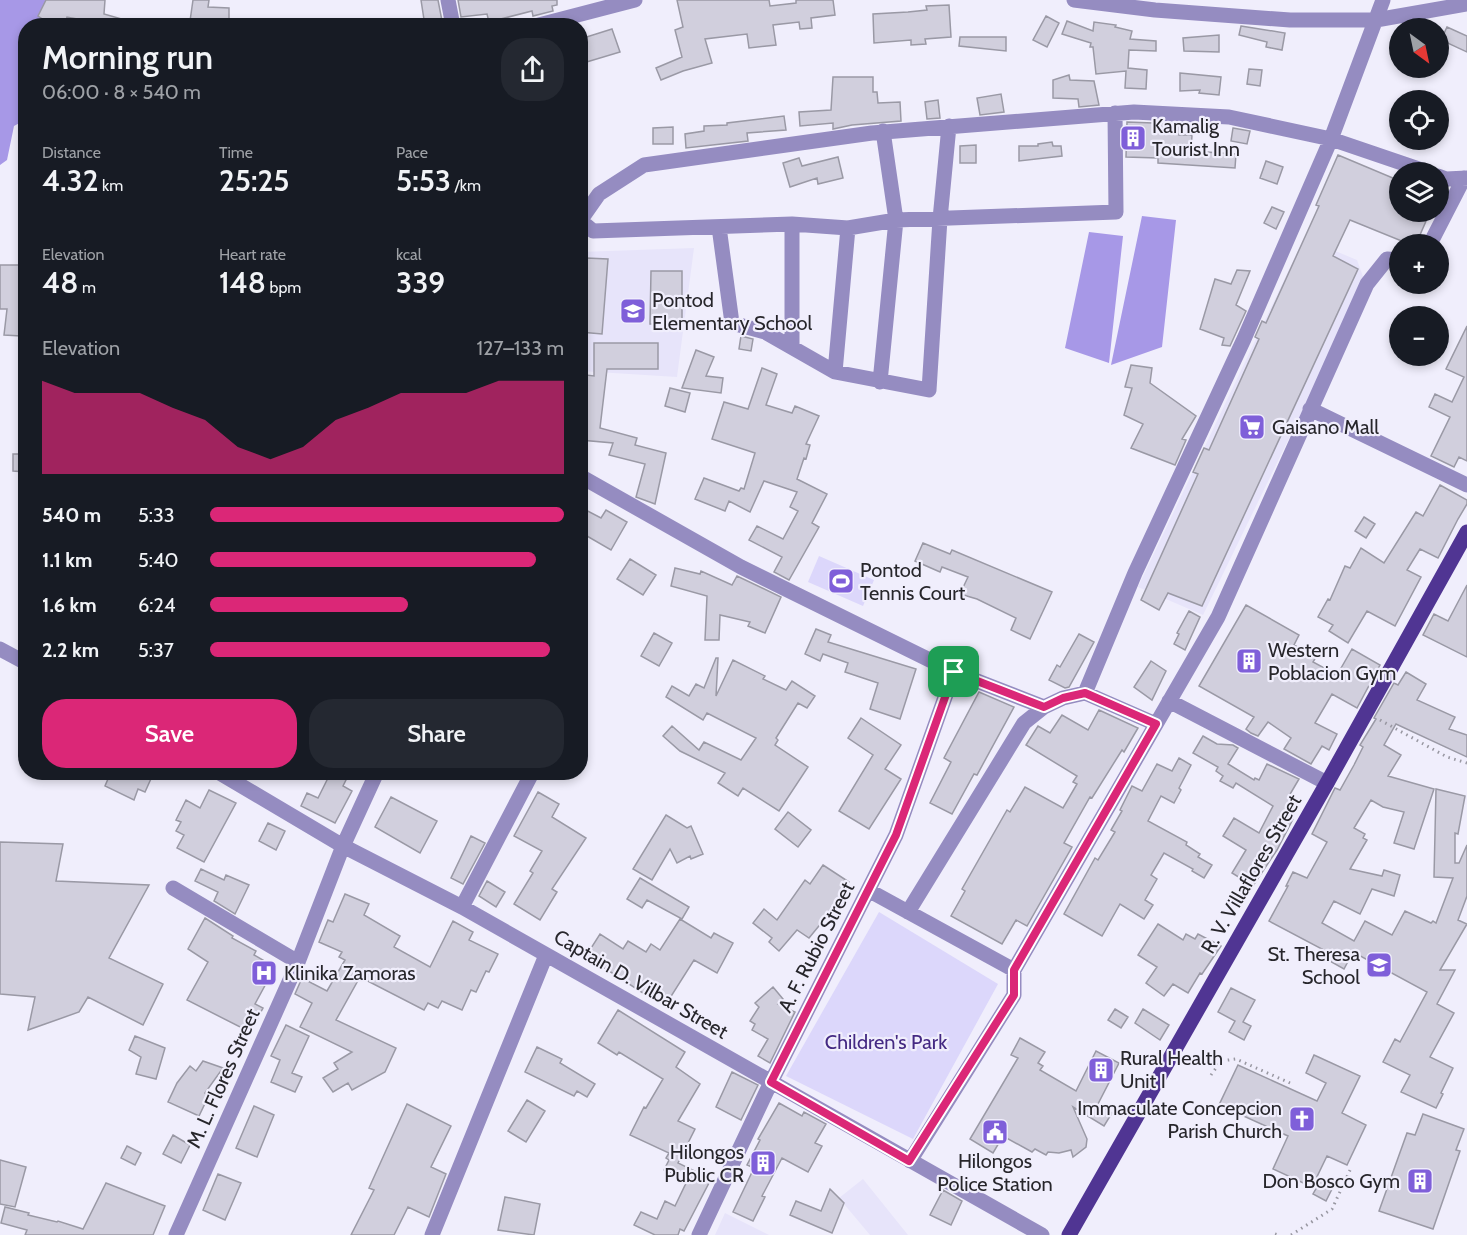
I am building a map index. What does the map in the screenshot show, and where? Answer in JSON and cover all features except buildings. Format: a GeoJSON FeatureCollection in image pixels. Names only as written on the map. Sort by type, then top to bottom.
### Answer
{"type":"FeatureCollection","features":[{"type":"Feature","properties":{"kind":"main road","name":"R. V. Villaflores Street"},"geometry":{"type":"LineString","coordinates":[[1069,1235],[1327,783],[1467,532]]}},
{"type":"Feature","properties":{"kind":"street"},"geometry":{"type":"LineString","coordinates":[[448,0],[451,18]]}},
{"type":"Feature","properties":{"kind":"street"},"geometry":{"type":"LineString","coordinates":[[566,18],[635,0]]}},
{"type":"Feature","properties":{"kind":"street"},"geometry":{"type":"LineString","coordinates":[[1074,0],[1155,10],[1290,20],[1376,20],[1467,4]]}},
{"type":"Feature","properties":{"kind":"street"},"geometry":{"type":"LineString","coordinates":[[1085,693],[1135,573],[1244,339],[1331,139],[1383,0]]}},
{"type":"Feature","properties":{"kind":"street"},"geometry":{"type":"LineString","coordinates":[[588,227],[593,231],[792,224],[848,228],[896,220],[1116,212],[1116,113]]}},
{"type":"Feature","properties":{"kind":"street"},"geometry":{"type":"LineString","coordinates":[[588,210],[599,194],[644,165],[883,131],[1116,113],[1229,117],[1331,139],[1399,162]]}},
{"type":"Feature","properties":{"kind":"street"},"geometry":{"type":"LineString","coordinates":[[718,227],[732,323],[765,332],[835,372],[929,390],[940,219],[949,126]]}},
{"type":"Feature","properties":{"kind":"street"},"geometry":{"type":"LineString","coordinates":[[880,382],[896,220],[883,131]]}},
{"type":"Feature","properties":{"kind":"street"},"geometry":{"type":"LineString","coordinates":[[1449,179],[1466,178]]}},
{"type":"Feature","properties":{"kind":"street"},"geometry":{"type":"LineString","coordinates":[[1435,234],[1466,178]]}},
{"type":"Feature","properties":{"kind":"street"},"geometry":{"type":"LineString","coordinates":[[792,224],[792,347]]}},
{"type":"Feature","properties":{"kind":"street"},"geometry":{"type":"LineString","coordinates":[[835,372],[848,228]]}},
{"type":"Feature","properties":{"kind":"street"},"geometry":{"type":"LineString","coordinates":[[909,1161],[1014,995],[1014,970],[1218,617],[1366,284],[1389,259]]}},
{"type":"Feature","properties":{"kind":"street"},"geometry":{"type":"LineString","coordinates":[[1310,408],[1467,485]]}},
{"type":"Feature","properties":{"kind":"street"},"geometry":{"type":"LineString","coordinates":[[588,481],[741,567],[954,672],[1044,707]]}},
{"type":"Feature","properties":{"kind":"street"},"geometry":{"type":"LineString","coordinates":[[0,649],[18,659]]}},
{"type":"Feature","properties":{"kind":"street","name":"A. F. Rubio Street"},"geometry":{"type":"LineString","coordinates":[[699,1235],[771,1082],[896,835],[954,672]]}},
{"type":"Feature","properties":{"kind":"street"},"geometry":{"type":"LineString","coordinates":[[908,912],[1024,723],[1044,707],[1063,698],[1085,693],[1156,724]]}},
{"type":"Feature","properties":{"kind":"street"},"geometry":{"type":"LineString","coordinates":[[1169,701],[1327,783]]}},
{"type":"Feature","properties":{"kind":"street","name":"Captain D. Vilbar Street"},"geometry":{"type":"LineString","coordinates":[[232,780],[343,846],[462,907],[1042,1235]]}},
{"type":"Feature","properties":{"kind":"street","name":"M. L. Flores Street"},"geometry":{"type":"LineString","coordinates":[[176,1235],[298,962],[343,846],[373,780]]}},
{"type":"Feature","properties":{"kind":"street"},"geometry":{"type":"LineString","coordinates":[[462,907],[528,780]]}},
{"type":"Feature","properties":{"kind":"street"},"geometry":{"type":"LineString","coordinates":[[173,888],[298,962]]}},
{"type":"Feature","properties":{"kind":"street"},"geometry":{"type":"LineString","coordinates":[[868,890],[1014,970]]}},
{"type":"Feature","properties":{"kind":"street"},"geometry":{"type":"LineString","coordinates":[[432,1235],[546,955]]}},
{"type":"Feature","properties":{"kind":"path"},"geometry":{"type":"LineString","coordinates":[[1366,712],[1447,757],[1467,763]]}},
{"type":"Feature","properties":{"kind":"path"},"geometry":{"type":"LineString","coordinates":[[1211,1075],[1221,1061],[1236,1059],[1290,1083]]}},
{"type":"Feature","properties":{"kind":"path"},"geometry":{"type":"LineString","coordinates":[[1292,1235],[1332,1209],[1351,1168]]}},
{"type":"Feature","properties":{"kind":"shaded area"},"geometry":{"type":"Polygon","coordinates":[[[0,0],[45,0],[52,18],[18,18],[18,124],[14,126],[7,160],[0,165],[0,0]]]}},
{"type":"Feature","properties":{"kind":"shaded area"},"geometry":{"type":"Polygon","coordinates":[[[1142,216],[1176,220],[1162,347],[1111,365],[1142,216]]]}},
{"type":"Feature","properties":{"kind":"shaded area"},"geometry":{"type":"Polygon","coordinates":[[[1089,232],[1123,236],[1109,363],[1065,348],[1089,232]]]}},
{"type":"Feature","properties":{"kind":"shaded area","name":"Gaisano Mall"},"geometry":{"type":"Polygon","coordinates":[[[1304,238],[1357,260],[1365,282],[1203,615],[1138,587],[1304,238]]]}},
{"type":"Feature","properties":{"kind":"shaded area","name":"Pontod Elementary School"},"geometry":{"type":"Polygon","coordinates":[[[694,248],[677,377],[588,371],[588,252],[694,248]]]}},
{"type":"Feature","properties":{"kind":"shaded area"},"geometry":{"type":"Polygon","coordinates":[[[863,1179],[908,1235],[870,1235],[839,1198],[863,1179]]]}},
{"type":"Feature","properties":{"kind":"shaded area"},"geometry":{"type":"Polygon","coordinates":[[[725,1213],[769,1235],[715,1235],[725,1213]]]}},
{"type":"Feature","properties":{"kind":"green space","name":"Pontod Tennis Court"},"geometry":{"type":"Polygon","coordinates":[[[819,556],[874,580],[863,606],[808,582],[819,556]]]}},
{"type":"Feature","properties":{"kind":"green space","name":"Children's Park"},"geometry":{"type":"Polygon","coordinates":[[[879,912],[998,984],[913,1139],[786,1076],[879,912]]]}},
{"type":"Feature","properties":{"kind":"place","name":"Kamalig Tourist Inn"},"geometry":{"type":"Point","coordinates":[1133,138]}},
{"type":"Feature","properties":{"kind":"place","name":"Pontod Elementary School"},"geometry":{"type":"Point","coordinates":[633,311]}},
{"type":"Feature","properties":{"kind":"place","name":"Gaisano Mall"},"geometry":{"type":"Point","coordinates":[1252,427]}},
{"type":"Feature","properties":{"kind":"place","name":"Pontod Tennis Court"},"geometry":{"type":"Point","coordinates":[841,581]}},
{"type":"Feature","properties":{"kind":"place","name":"Western Poblacion Gym"},"geometry":{"type":"Point","coordinates":[1249,661]}},
{"type":"Feature","properties":{"kind":"place","name":"St. Theresa School"},"geometry":{"type":"Point","coordinates":[1379,965]}},
{"type":"Feature","properties":{"kind":"place","name":"Klinika Zamoras"},"geometry":{"type":"Point","coordinates":[264,973]}},
{"type":"Feature","properties":{"kind":"place","name":"Rural Health Unit I"},"geometry":{"type":"Point","coordinates":[1101,1070]}},
{"type":"Feature","properties":{"kind":"place","name":"Immaculate Concepcion Parish Church"},"geometry":{"type":"Point","coordinates":[1302,1119]}},
{"type":"Feature","properties":{"kind":"place","name":"Hilongos Police Station"},"geometry":{"type":"Point","coordinates":[995,1132]}},
{"type":"Feature","properties":{"kind":"place","name":"Hilongos Public CR"},"geometry":{"type":"Point","coordinates":[763,1163]}},
{"type":"Feature","properties":{"kind":"place","name":"Don Bosco Gym"},"geometry":{"type":"Point","coordinates":[1420,1181]}},
{"type":"Feature","properties":{"kind":"route"},"geometry":{"type":"LineString","coordinates":[[954,672],[1044,707],[1063,698],[1085,693],[1156,724],[1014,970],[1014,995],[909,1161],[771,1082],[896,835],[954,672]]}}]}
